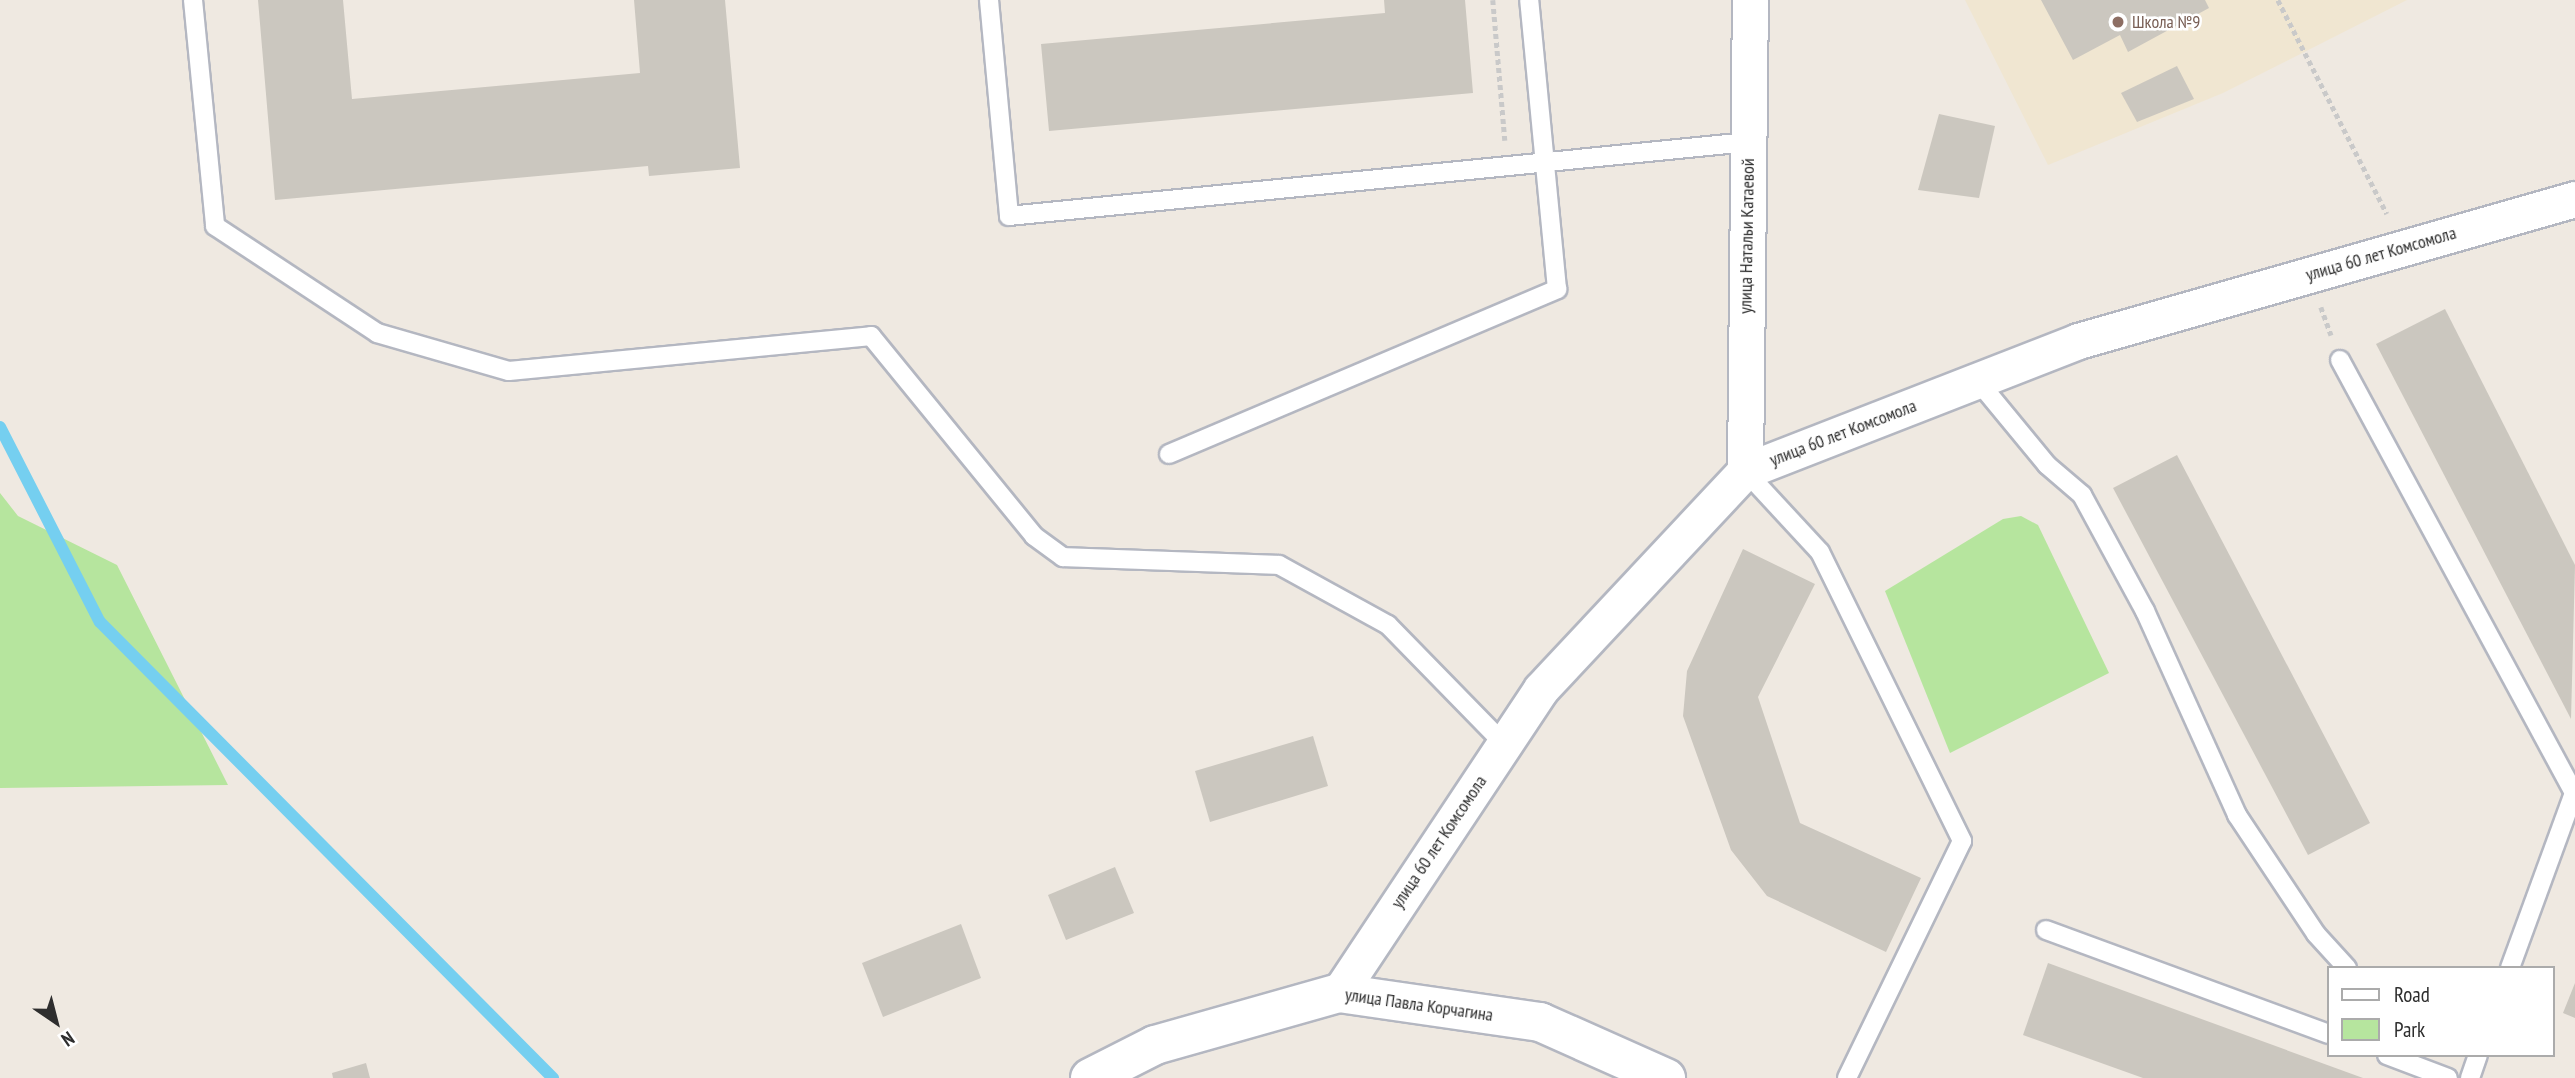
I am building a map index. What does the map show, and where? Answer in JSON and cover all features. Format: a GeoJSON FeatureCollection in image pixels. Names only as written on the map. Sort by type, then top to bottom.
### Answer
{"type":"FeatureCollection","features":[{"type":"Feature","properties":{"kind":"main road","name":"улица Павла Корчагина"},"geometry":{"type":"LineString","coordinates":[[1090,1078],[1155,1045],[1339,993],[1540,1022],[1666,1078]]}},
{"type":"Feature","properties":{"kind":"street","name":"улица Натальи Катаевой"},"geometry":{"type":"LineString","coordinates":[[1745,471],[1750,0]]}},
{"type":"Feature","properties":{"kind":"street","name":"улица 60 лет Комсомола"},"geometry":{"type":"LineString","coordinates":[[1339,993],[1541,689],[1745,471],[2078,341],[2575,199]]}},
{"type":"Feature","properties":{"kind":"lane"},"geometry":{"type":"LineString","coordinates":[[193,0],[215,226],[377,333],[509,371],[871,336],[1034,537],[1063,556],[1279,565],[1388,625],[1504,744]]}},
{"type":"Feature","properties":{"kind":"lane"},"geometry":{"type":"LineString","coordinates":[[989,0],[1009,216],[1748,142]]}},
{"type":"Feature","properties":{"kind":"lane"},"geometry":{"type":"LineString","coordinates":[[1169,454],[1556,289],[1529,0]]}},
{"type":"Feature","properties":{"kind":"lane"},"geometry":{"type":"LineString","coordinates":[[2340,360],[2574,793],[2511,966]]}},
{"type":"Feature","properties":{"kind":"lane"},"geometry":{"type":"LineString","coordinates":[[1977,380],[2047,465],[2082,495],[2145,611],[2237,815],[2316,934],[2345,966]]}},
{"type":"Feature","properties":{"kind":"lane"},"geometry":{"type":"LineString","coordinates":[[1745,471],[1820,552],[1962,841],[1847,1078]]}},
{"type":"Feature","properties":{"kind":"lane"},"geometry":{"type":"LineString","coordinates":[[2046,930],[2326,1033]]}},
{"type":"Feature","properties":{"kind":"lane"},"geometry":{"type":"LineString","coordinates":[[2392,1057],[2450,1078]]}},
{"type":"Feature","properties":{"kind":"lane"},"geometry":{"type":"LineString","coordinates":[[2433,1057],[2450,1078]]}},
{"type":"Feature","properties":{"kind":"lane"},"geometry":{"type":"LineString","coordinates":[[2470,1078],[2477,1057]]}},
{"type":"Feature","properties":{"kind":"path"},"geometry":{"type":"LineString","coordinates":[[1493,0],[1507,165]]}},
{"type":"Feature","properties":{"kind":"path"},"geometry":{"type":"LineString","coordinates":[[2277,0],[2389,218]]}},
{"type":"Feature","properties":{"kind":"shaded area"},"geometry":{"type":"Polygon","coordinates":[[[1965,0],[2407,0],[2223,93],[2048,165],[1965,0]]]}},
{"type":"Feature","properties":{"kind":"green space"},"geometry":{"type":"Polygon","coordinates":[[[0,493],[18,516],[117,565],[228,785],[0,788],[0,493]]]}},
{"type":"Feature","properties":{"kind":"green space"},"geometry":{"type":"Polygon","coordinates":[[[2021,516],[2038,525],[2109,673],[1950,753],[1885,591],[2003,519],[2021,516]]]}},
{"type":"Feature","properties":{"kind":"building"},"geometry":{"type":"Polygon","coordinates":[[[258,0],[343,0],[352,99],[640,73],[634,0],[725,0],[740,168],[649,176],[648,166],[275,200],[258,0]]]}},
{"type":"Feature","properties":{"kind":"building"},"geometry":{"type":"Polygon","coordinates":[[[1384,0],[1465,0],[1473,93],[1049,131],[1041,44],[1385,13],[1384,0]]]}},
{"type":"Feature","properties":{"kind":"building","name":"Школа №9"},"geometry":{"type":"Polygon","coordinates":[[[2041,0],[2205,0],[2209,8],[2128,52],[2120,35],[2073,60],[2041,0]]]}},
{"type":"Feature","properties":{"kind":"building"},"geometry":{"type":"Polygon","coordinates":[[[2177,66],[2194,99],[2137,122],[2121,93],[2177,66]]]}},
{"type":"Feature","properties":{"kind":"building"},"geometry":{"type":"Polygon","coordinates":[[[1939,114],[1995,126],[1979,198],[1918,190],[1939,114]]]}},
{"type":"Feature","properties":{"kind":"building"},"geometry":{"type":"Polygon","coordinates":[[[2445,309],[2575,565],[2571,719],[2376,344],[2445,309]]]}},
{"type":"Feature","properties":{"kind":"building"},"geometry":{"type":"Polygon","coordinates":[[[2177,455],[2370,823],[2308,855],[2113,488],[2177,455]]]}},
{"type":"Feature","properties":{"kind":"building"},"geometry":{"type":"Polygon","coordinates":[[[1743,549],[1815,584],[1758,697],[1800,823],[1921,878],[1886,952],[1767,896],[1731,850],[1683,716],[1687,671],[1743,549]]]}},
{"type":"Feature","properties":{"kind":"building"},"geometry":{"type":"Polygon","coordinates":[[[1313,736],[1328,786],[1210,822],[1195,771],[1313,736]]]}},
{"type":"Feature","properties":{"kind":"building"},"geometry":{"type":"Polygon","coordinates":[[[1115,867],[1134,913],[1066,940],[1048,895],[1115,867]]]}},
{"type":"Feature","properties":{"kind":"building"},"geometry":{"type":"Polygon","coordinates":[[[961,924],[981,978],[883,1017],[862,963],[961,924]]]}},
{"type":"Feature","properties":{"kind":"building"},"geometry":{"type":"Polygon","coordinates":[[[2048,963],[2363,1078],[2143,1078],[2023,1035],[2048,963]]]}},
{"type":"Feature","properties":{"kind":"building"},"geometry":{"type":"Polygon","coordinates":[[[2575,983],[2575,1018],[2563,1013],[2575,983]]]}},
{"type":"Feature","properties":{"kind":"building"},"geometry":{"type":"Polygon","coordinates":[[[366,1063],[370,1078],[333,1078],[332,1073],[366,1063]]]}},
{"type":"Feature","properties":{"kind":"waterway"},"geometry":{"type":"LineString","coordinates":[[0,427],[100,622],[553,1078]]}},
{"type":"Feature","properties":{"kind":"place","name":"Школа №9"},"geometry":{"type":"Point","coordinates":[2118,22]}}]}
